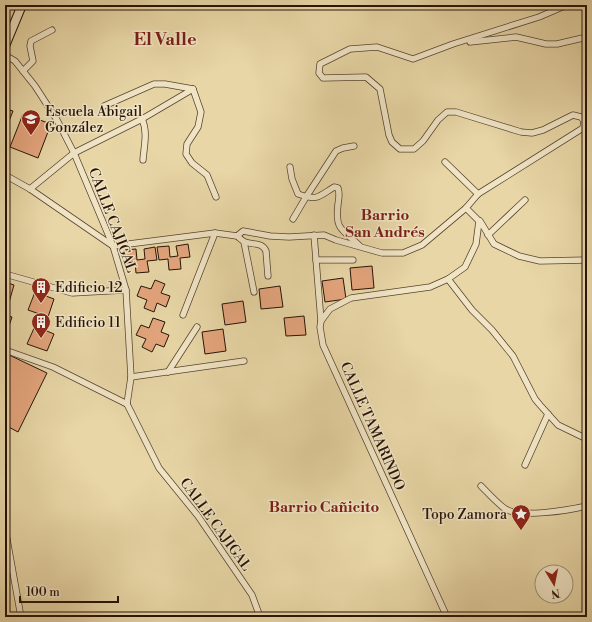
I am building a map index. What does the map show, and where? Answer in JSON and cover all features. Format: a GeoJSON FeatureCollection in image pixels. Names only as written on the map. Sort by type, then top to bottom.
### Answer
{"type":"FeatureCollection","features":[{"type":"Feature","properties":{"kind":"main road"},"geometry":{"type":"LineString","coordinates":[[5,46],[22,5]]}},
{"type":"Feature","properties":{"kind":"street"},"geometry":{"type":"LineString","coordinates":[[237,236],[243,231],[270,236],[289,237],[324,235],[336,240],[382,253],[409,252],[422,245],[466,208],[478,194],[583,128],[584,121],[581,117],[573,115],[543,130],[532,133],[521,132],[456,112],[447,112],[438,120],[423,141],[414,149],[400,149],[392,142],[389,135],[380,89],[366,77],[323,78],[319,73],[320,64],[350,49],[377,47],[413,59],[453,44],[539,17],[567,5]]}},
{"type":"Feature","properties":{"kind":"street"},"geometry":{"type":"LineString","coordinates":[[23,71],[34,61],[30,46],[31,41],[52,30]]}},
{"type":"Feature","properties":{"kind":"street"},"geometry":{"type":"LineString","coordinates":[[453,44],[516,37],[546,44],[557,44],[587,36]]}},
{"type":"Feature","properties":{"kind":"street","name":"CALLE CAJIGAL"},"geometry":{"type":"LineString","coordinates":[[5,55],[15,61],[36,86],[57,120],[74,153],[113,246],[126,290],[131,377],[127,404],[159,468],[198,516],[252,595],[260,617]]}},
{"type":"Feature","properties":{"kind":"street"},"geometry":{"type":"LineString","coordinates":[[104,106],[154,84],[165,84],[193,89]]}},
{"type":"Feature","properties":{"kind":"street"},"geometry":{"type":"LineString","coordinates":[[30,189],[74,153],[142,119],[193,89]]}},
{"type":"Feature","properties":{"kind":"street"},"geometry":{"type":"LineString","coordinates":[[193,89],[201,112],[198,127],[187,144],[186,154],[192,163],[207,175],[216,197]]}},
{"type":"Feature","properties":{"kind":"street"},"geometry":{"type":"LineString","coordinates":[[142,119],[145,125],[143,160]]}},
{"type":"Feature","properties":{"kind":"street"},"geometry":{"type":"LineString","coordinates":[[293,220],[336,151],[354,146]]}},
{"type":"Feature","properties":{"kind":"street"},"geometry":{"type":"LineString","coordinates":[[445,162],[478,194]]}},
{"type":"Feature","properties":{"kind":"street"},"geometry":{"type":"LineString","coordinates":[[290,167],[292,179],[298,194],[315,198],[334,187],[338,188],[340,193],[337,217],[338,228],[361,247]]}},
{"type":"Feature","properties":{"kind":"street"},"geometry":{"type":"LineString","coordinates":[[5,175],[30,189],[113,246],[215,233],[237,236],[244,242],[262,245],[266,251],[268,276]]}},
{"type":"Feature","properties":{"kind":"street"},"geometry":{"type":"LineString","coordinates":[[488,235],[525,200]]}},
{"type":"Feature","properties":{"kind":"street"},"geometry":{"type":"LineString","coordinates":[[466,208],[480,221],[494,244],[519,256],[540,261],[587,260]]}},
{"type":"Feature","properties":{"kind":"street"},"geometry":{"type":"LineString","coordinates":[[321,321],[330,309],[351,298],[430,286],[448,279],[465,267],[476,244],[480,221]]}},
{"type":"Feature","properties":{"kind":"street"},"geometry":{"type":"LineString","coordinates":[[183,315],[215,233]]}},
{"type":"Feature","properties":{"kind":"street","name":"CALLE TAMARINDO"},"geometry":{"type":"LineString","coordinates":[[314,235],[321,321],[320,327],[323,345],[447,617]]}},
{"type":"Feature","properties":{"kind":"street"},"geometry":{"type":"LineString","coordinates":[[244,242],[254,292]]}},
{"type":"Feature","properties":{"kind":"street"},"geometry":{"type":"LineString","coordinates":[[316,260],[353,260]]}},
{"type":"Feature","properties":{"kind":"street"},"geometry":{"type":"LineString","coordinates":[[5,274],[72,293],[126,290]]}},
{"type":"Feature","properties":{"kind":"street"},"geometry":{"type":"LineString","coordinates":[[448,279],[472,310],[492,330],[513,356],[535,398],[548,414],[558,425],[587,438]]}},
{"type":"Feature","properties":{"kind":"street"},"geometry":{"type":"LineString","coordinates":[[168,372],[198,327]]}},
{"type":"Feature","properties":{"kind":"street"},"geometry":{"type":"LineString","coordinates":[[5,350],[53,366],[127,404]]}},
{"type":"Feature","properties":{"kind":"street"},"geometry":{"type":"LineString","coordinates":[[131,377],[244,361]]}},
{"type":"Feature","properties":{"kind":"street"},"geometry":{"type":"LineString","coordinates":[[525,465],[548,414]]}},
{"type":"Feature","properties":{"kind":"street"},"geometry":{"type":"LineString","coordinates":[[481,486],[504,509],[514,512],[542,513],[565,511],[587,506]]}},
{"type":"Feature","properties":{"kind":"street"},"geometry":{"type":"LineString","coordinates":[[5,528],[21,617]]}},
{"type":"Feature","properties":{"kind":"building"},"geometry":{"type":"Polygon","coordinates":[[[5,109],[13,111],[5,131],[5,109]]]}},
{"type":"Feature","properties":{"kind":"building","name":"Escuela Abigail González"},"geometry":{"type":"Polygon","coordinates":[[[23,114],[51,124],[38,158],[10,147],[23,114]]]}},
{"type":"Feature","properties":{"kind":"building"},"geometry":{"type":"Polygon","coordinates":[[[5,131],[8,132],[5,139],[5,131]]]}},
{"type":"Feature","properties":{"kind":"building"},"geometry":{"type":"Polygon","coordinates":[[[5,187],[10,189],[5,202],[5,187]]]}},
{"type":"Feature","properties":{"kind":"building"},"geometry":{"type":"Polygon","coordinates":[[[188,244],[190,257],[180,258],[181,269],[169,270],[168,259],[159,260],[157,247],[169,246],[170,257],[178,256],[176,246],[188,244]]]}},
{"type":"Feature","properties":{"kind":"building"},"geometry":{"type":"Polygon","coordinates":[[[155,247],[157,260],[147,261],[149,272],[136,273],[135,262],[126,263],[124,250],[136,249],[137,260],[145,259],[144,249],[155,247]]]}},
{"type":"Feature","properties":{"kind":"building"},"geometry":{"type":"Polygon","coordinates":[[[372,266],[374,288],[352,290],[350,268],[372,266]]]}},
{"type":"Feature","properties":{"kind":"building"},"geometry":{"type":"Polygon","coordinates":[[[343,278],[346,299],[325,302],[322,281],[343,278]]]}},
{"type":"Feature","properties":{"kind":"building"},"geometry":{"type":"Polygon","coordinates":[[[155,280],[165,284],[161,293],[170,296],[166,307],[157,303],[154,312],[144,308],[147,300],[137,296],[141,286],[151,289],[155,280]]]}},
{"type":"Feature","properties":{"kind":"building"},"geometry":{"type":"Polygon","coordinates":[[[5,282],[14,285],[8,306],[5,305],[5,282]]]}},
{"type":"Feature","properties":{"kind":"building"},"geometry":{"type":"Polygon","coordinates":[[[280,286],[283,307],[261,309],[259,289],[280,286]]]}},
{"type":"Feature","properties":{"kind":"building","name":"Edificio 12"},"geometry":{"type":"Polygon","coordinates":[[[35,292],[54,299],[48,317],[28,310],[35,292]]]}},
{"type":"Feature","properties":{"kind":"building"},"geometry":{"type":"Polygon","coordinates":[[[243,301],[246,322],[225,325],[222,304],[243,301]]]}},
{"type":"Feature","properties":{"kind":"building"},"geometry":{"type":"Polygon","coordinates":[[[5,315],[12,317],[5,338],[5,315]]]}},
{"type":"Feature","properties":{"kind":"building"},"geometry":{"type":"Polygon","coordinates":[[[304,316],[306,335],[286,336],[284,318],[304,316]]]}},
{"type":"Feature","properties":{"kind":"building"},"geometry":{"type":"Polygon","coordinates":[[[153,318],[165,322],[161,332],[169,335],[164,347],[156,344],[152,352],[142,347],[146,339],[136,335],[141,325],[149,328],[153,318]]]}},
{"type":"Feature","properties":{"kind":"building","name":"Edificio 11"},"geometry":{"type":"Polygon","coordinates":[[[35,326],[54,334],[47,351],[27,344],[35,326]]]}},
{"type":"Feature","properties":{"kind":"building"},"geometry":{"type":"Polygon","coordinates":[[[223,329],[226,351],[205,354],[202,332],[223,329]]]}},
{"type":"Feature","properties":{"kind":"building"},"geometry":{"type":"Polygon","coordinates":[[[7,354],[47,373],[18,432],[5,425],[5,359],[7,354]]]}},
{"type":"Feature","properties":{"kind":"place","name":"Escuela Abigail González"},"geometry":{"type":"Point","coordinates":[31,136]}},
{"type":"Feature","properties":{"kind":"place","name":"Edificio 12"},"geometry":{"type":"Point","coordinates":[41,304]}},
{"type":"Feature","properties":{"kind":"place","name":"Edificio 11"},"geometry":{"type":"Point","coordinates":[41,339]}},
{"type":"Feature","properties":{"kind":"place","name":"Topo Zamora"},"geometry":{"type":"Point","coordinates":[521,531]}},
{"type":"Feature","properties":{"kind":"district","name":"El Valle"},"geometry":{"type":"Point","coordinates":[165,39]}},
{"type":"Feature","properties":{"kind":"district","name":"Barrio San Andrés"},"geometry":{"type":"Point","coordinates":[385,224]}},
{"type":"Feature","properties":{"kind":"district","name":"Barrio Cañicito"},"geometry":{"type":"Point","coordinates":[324,507]}}]}
